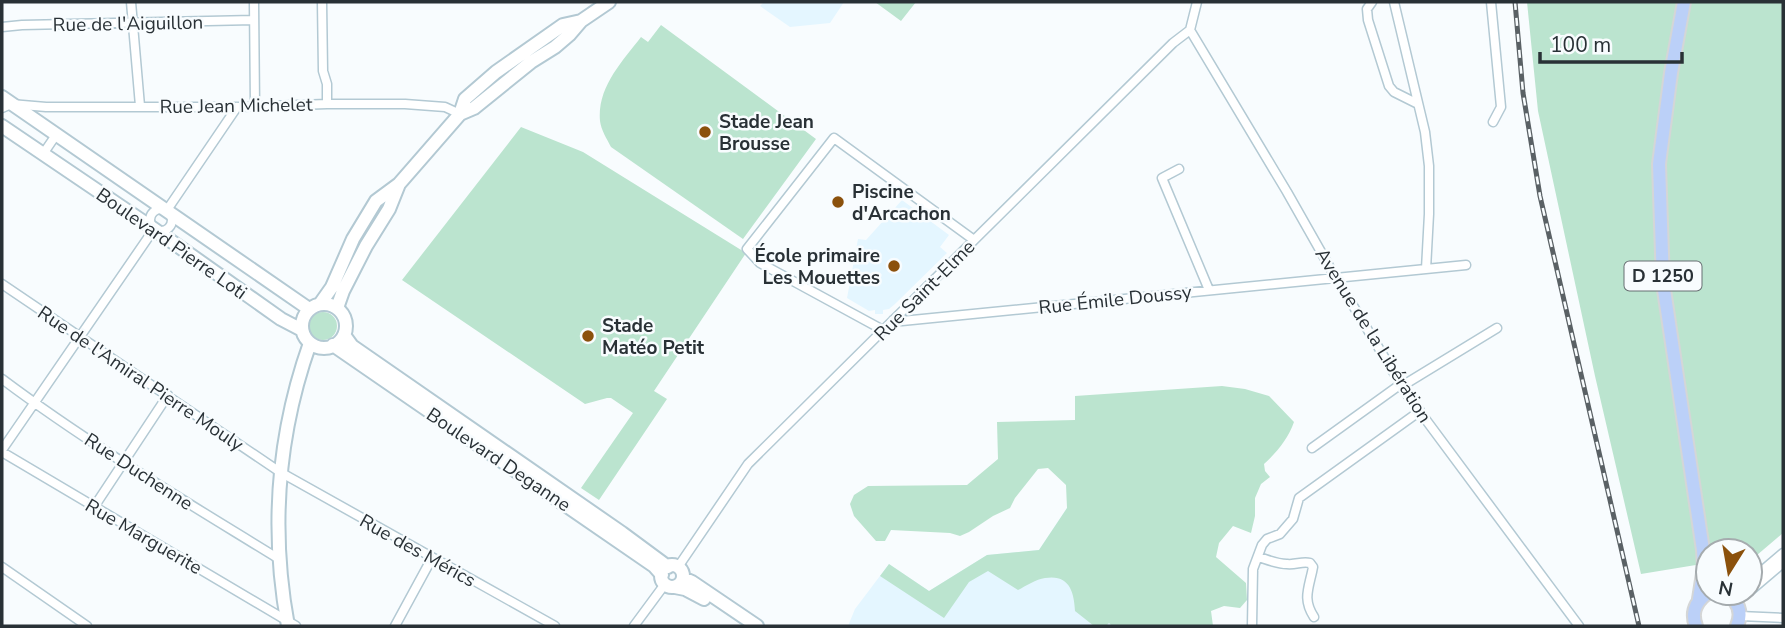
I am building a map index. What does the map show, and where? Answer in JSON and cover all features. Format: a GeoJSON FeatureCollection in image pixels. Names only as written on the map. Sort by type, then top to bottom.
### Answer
{"type":"FeatureCollection","features":[{"type":"Feature","properties":{"kind":"main road","name":"D 1250"},"geometry":{"type":"LineString","coordinates":[[1684,2],[1659,164],[1663,283],[1702,537]]}},
{"type":"Feature","properties":{"kind":"street"},"geometry":{"type":"LineString","coordinates":[[131,2],[140,106]]}},
{"type":"Feature","properties":{"kind":"street"},"geometry":{"type":"LineString","coordinates":[[254,2],[255,107]]}},
{"type":"Feature","properties":{"kind":"street"},"geometry":{"type":"LineString","coordinates":[[323,2],[323,71],[327,84],[327,104]]}},
{"type":"Feature","properties":{"kind":"street"},"geometry":{"type":"LineString","coordinates":[[314,307],[326,304],[341,312],[346,323],[344,335],[334,345],[321,348],[310,343],[303,335],[304,315],[332,287],[353,239],[376,201],[399,184],[460,114],[474,108],[531,62],[555,47],[581,21],[609,2]]}},
{"type":"Feature","properties":{"kind":"street"},"geometry":{"type":"LineString","coordinates":[[1190,30],[1197,2]]}},
{"type":"Feature","properties":{"kind":"street"},"geometry":{"type":"LineString","coordinates":[[1372,2],[1367,9],[1368,20],[1389,86],[1394,92],[1418,104]]}},
{"type":"Feature","properties":{"kind":"street"},"geometry":{"type":"LineString","coordinates":[[1491,2],[1501,107],[1493,122]]}},
{"type":"Feature","properties":{"kind":"street"},"geometry":{"type":"LineString","coordinates":[[1393,3],[1425,132],[1429,166],[1426,269]]}},
{"type":"Feature","properties":{"kind":"street","name":"Rue de l'Aiguillon"},"geometry":{"type":"LineString","coordinates":[[2,27],[254,20]]}},
{"type":"Feature","properties":{"kind":"street","name":"Rue Saint-Elme"},"geometry":{"type":"LineString","coordinates":[[634,626],[672,576],[748,464],[1173,43],[1190,30]]}},
{"type":"Feature","properties":{"kind":"street","name":"Avenue de la Libération"},"geometry":{"type":"LineString","coordinates":[[1190,30],[1402,385],[1579,626]]}},
{"type":"Feature","properties":{"kind":"street","name":"Rue Jean Michelet"},"geometry":{"type":"LineString","coordinates":[[5,103],[46,107],[405,104],[444,107],[460,114]]}},
{"type":"Feature","properties":{"kind":"street","name":"Boulevard Pierre Loti"},"geometry":{"type":"LineString","coordinates":[[5,103],[314,307]]}},
{"type":"Feature","properties":{"kind":"street"},"geometry":{"type":"LineString","coordinates":[[167,211],[237,107]]}},
{"type":"Feature","properties":{"kind":"street","name":"Boulevard Pierre Loti"},"geometry":{"type":"LineString","coordinates":[[2,126],[281,319],[302,330]]}},
{"type":"Feature","properties":{"kind":"street"},"geometry":{"type":"LineString","coordinates":[[43,154],[56,135]]}},
{"type":"Feature","properties":{"kind":"street"},"geometry":{"type":"LineString","coordinates":[[883,330],[760,262],[747,249],[834,138],[974,240]]}},
{"type":"Feature","properties":{"kind":"street"},"geometry":{"type":"LineString","coordinates":[[1179,169],[1162,178],[1209,290]]}},
{"type":"Feature","properties":{"kind":"street"},"geometry":{"type":"LineString","coordinates":[[337,308],[366,246],[389,209],[399,184]]}},
{"type":"Feature","properties":{"kind":"street"},"geometry":{"type":"LineString","coordinates":[[157,209],[167,211],[172,217],[169,228],[162,231],[154,229],[149,220],[151,214],[157,209]]}},
{"type":"Feature","properties":{"kind":"street"},"geometry":{"type":"LineString","coordinates":[[2,451],[154,229]]}},
{"type":"Feature","properties":{"kind":"street","name":"Rue Émile Doussy"},"geometry":{"type":"LineString","coordinates":[[893,320],[1466,265]]}},
{"type":"Feature","properties":{"kind":"street","name":"Rue de l'Amiral Pierre Mouly"},"geometry":{"type":"LineString","coordinates":[[2,284],[280,472]]}},
{"type":"Feature","properties":{"kind":"street"},"geometry":{"type":"LineString","coordinates":[[1312,448],[1402,385],[1497,328]]}},
{"type":"Feature","properties":{"kind":"street","name":"Boulevard Deganne"},"geometry":{"type":"LineString","coordinates":[[344,335],[352,346],[622,533],[685,589],[697,594],[743,626]]}},
{"type":"Feature","properties":{"kind":"street"},"geometry":{"type":"LineString","coordinates":[[290,624],[279,559],[280,472],[292,399],[310,343]]}},
{"type":"Feature","properties":{"kind":"street","name":"Boulevard Deganne"},"geometry":{"type":"LineString","coordinates":[[334,345],[654,566],[705,590],[757,626]]}},
{"type":"Feature","properties":{"kind":"street","name":"Rue Duchenne"},"geometry":{"type":"LineString","coordinates":[[2,379],[124,463],[279,559]]}},
{"type":"Feature","properties":{"kind":"street"},"geometry":{"type":"LineString","coordinates":[[94,507],[168,396]]}},
{"type":"Feature","properties":{"kind":"street"},"geometry":{"type":"LineString","coordinates":[[1252,626],[1251,575],[1262,545],[1267,539],[1280,534],[1293,519],[1299,498],[1420,411]]}},
{"type":"Feature","properties":{"kind":"street","name":"Rue Marguerite"},"geometry":{"type":"LineString","coordinates":[[2,451],[290,624]]}},
{"type":"Feature","properties":{"kind":"street","name":"Rue des Mérics"},"geometry":{"type":"LineString","coordinates":[[280,472],[555,626]]}},
{"type":"Feature","properties":{"kind":"street"},"geometry":{"type":"LineString","coordinates":[[1764,569],[1783,553]]}},
{"type":"Feature","properties":{"kind":"street"},"geometry":{"type":"LineString","coordinates":[[1259,557],[1287,564],[1305,562],[1313,567],[1306,600],[1314,617]]}},
{"type":"Feature","properties":{"kind":"street"},"geometry":{"type":"LineString","coordinates":[[395,626],[432,558]]}},
{"type":"Feature","properties":{"kind":"street"},"geometry":{"type":"LineString","coordinates":[[1764,579],[1783,563]]}},
{"type":"Feature","properties":{"kind":"street"},"geometry":{"type":"LineString","coordinates":[[2,567],[88,626]]}},
{"type":"Feature","properties":{"kind":"street"},"geometry":{"type":"LineString","coordinates":[[1741,607],[1783,618]]}},
{"type":"Feature","properties":{"kind":"shaded area"},"geometry":{"type":"Polygon","coordinates":[[[764,2],[844,2],[830,23],[790,27],[760,6],[764,2]]]}},
{"type":"Feature","properties":{"kind":"shaded area","name":"École primaire Les Mouettes"},"geometry":{"type":"Polygon","coordinates":[[[902,200],[949,235],[940,247],[947,253],[895,304],[883,310],[883,314],[875,314],[875,310],[869,311],[847,298],[858,239],[866,240],[902,200]]]}},
{"type":"Feature","properties":{"kind":"shaded area"},"geometry":{"type":"Polygon","coordinates":[[[1067,508],[1138,626],[848,626],[855,609],[889,564],[929,591],[987,555],[1039,550],[1067,508]]]}},
{"type":"Feature","properties":{"kind":"green space"},"geometry":{"type":"Polygon","coordinates":[[[875,2],[916,2],[901,21],[875,2]]]}},
{"type":"Feature","properties":{"kind":"green space"},"geometry":{"type":"Polygon","coordinates":[[[1527,2],[1783,2],[1783,533],[1764,549],[1764,537],[1694,537],[1694,565],[1641,574],[1538,111],[1527,2]]]}},
{"type":"Feature","properties":{"kind":"green space","name":"Stade Jean Brousse"},"geometry":{"type":"Polygon","coordinates":[[[661,25],[816,139],[743,239],[611,147],[602,128],[602,97],[612,76],[641,37],[648,42],[661,25]]]}},
{"type":"Feature","properties":{"kind":"green space","name":"Stade Matéo Petit"},"geometry":{"type":"Polygon","coordinates":[[[521,127],[583,152],[746,253],[654,391],[667,399],[599,500],[581,488],[633,413],[611,398],[585,404],[402,280],[521,127]]]}},
{"type":"Feature","properties":{"kind":"green space"},"geometry":{"type":"Polygon","coordinates":[[[323,312],[333,316],[337,326],[333,336],[323,340],[313,336],[309,326],[313,316],[323,312]]]}},
{"type":"Feature","properties":{"kind":"green space"},"geometry":{"type":"Polygon","coordinates":[[[1222,386],[1269,396],[1294,422],[1282,445],[1264,464],[1270,477],[1261,484],[1255,498],[1251,533],[1233,526],[1219,543],[1216,557],[1246,583],[1247,600],[1240,608],[1224,606],[1211,611],[1213,626],[1112,626],[1109,623],[1106,626],[1094,626],[1075,611],[1071,591],[1065,581],[1053,577],[1042,579],[1018,590],[988,571],[969,582],[944,618],[880,576],[889,564],[929,591],[987,555],[1039,550],[1067,508],[1066,485],[1048,468],[1038,469],[1010,508],[969,532],[960,536],[950,533],[891,530],[885,541],[876,541],[854,516],[850,504],[854,495],[868,486],[967,485],[998,459],[997,422],[1075,420],[1075,396],[1222,386]]]}},
{"type":"Feature","properties":{"kind":"railway"},"geometry":{"type":"LineString","coordinates":[[1515,2],[1523,93],[1540,196],[1639,626]]}},
{"type":"Feature","properties":{"kind":"place","name":"Stade Jean Brousse"},"geometry":{"type":"Point","coordinates":[705,132]}},
{"type":"Feature","properties":{"kind":"place","name":"Piscine d'Arcachon"},"geometry":{"type":"Point","coordinates":[838,202]}},
{"type":"Feature","properties":{"kind":"place","name":"École primaire Les Mouettes"},"geometry":{"type":"Point","coordinates":[894,266]}},
{"type":"Feature","properties":{"kind":"place","name":"Stade Matéo Petit"},"geometry":{"type":"Point","coordinates":[588,336]}}]}
